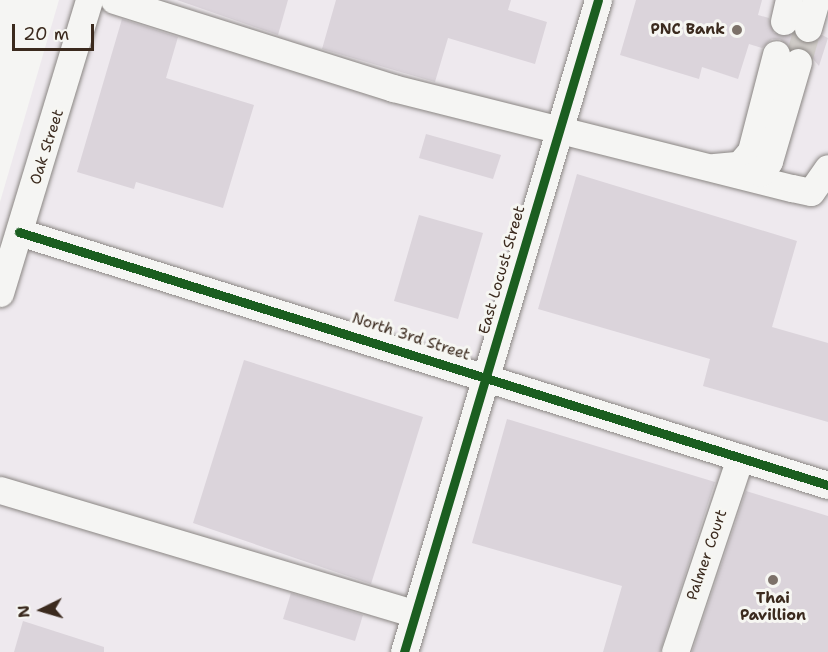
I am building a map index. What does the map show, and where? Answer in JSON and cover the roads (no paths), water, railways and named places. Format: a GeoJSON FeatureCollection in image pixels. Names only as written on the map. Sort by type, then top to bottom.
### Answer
{"type":"FeatureCollection","features":[{"type":"Feature","properties":{"kind":"street","name":"Oak Street"},"geometry":{"type":"LineString","coordinates":[[0,293],[89,0]]}},
{"type":"Feature","properties":{"kind":"street"},"geometry":{"type":"LineString","coordinates":[[114,0],[393,88],[560,127],[811,192],[828,168]]}},
{"type":"Feature","properties":{"kind":"street","name":"East Locust Street"},"geometry":{"type":"LineString","coordinates":[[404,652],[598,0]]}},
{"type":"Feature","properties":{"kind":"street"},"geometry":{"type":"LineString","coordinates":[[800,18],[816,0]]}},
{"type":"Feature","properties":{"kind":"street"},"geometry":{"type":"LineString","coordinates":[[800,18],[828,5]]}},
{"type":"Feature","properties":{"kind":"street"},"geometry":{"type":"LineString","coordinates":[[793,60],[769,161],[761,173],[741,174],[739,165],[751,151],[793,60]]}},
{"type":"Feature","properties":{"kind":"street","name":"North 3rd Street"},"geometry":{"type":"LineString","coordinates":[[19,232],[828,484]]}},
{"type":"Feature","properties":{"kind":"street","name":"Palmer Court"},"geometry":{"type":"LineString","coordinates":[[675,652],[740,458]]}},
{"type":"Feature","properties":{"kind":"street"},"geometry":{"type":"LineString","coordinates":[[0,490],[415,615]]}},
{"type":"Feature","properties":{"kind":"tunnel"},"geometry":{"type":"LineString","coordinates":[[798,62],[808,28]]}},
{"type":"Feature","properties":{"kind":"place","name":"PNC Bank"},"geometry":{"type":"Point","coordinates":[737,30]}},
{"type":"Feature","properties":{"kind":"place","name":"Thai Pavillion"},"geometry":{"type":"Point","coordinates":[773,580]}}]}
